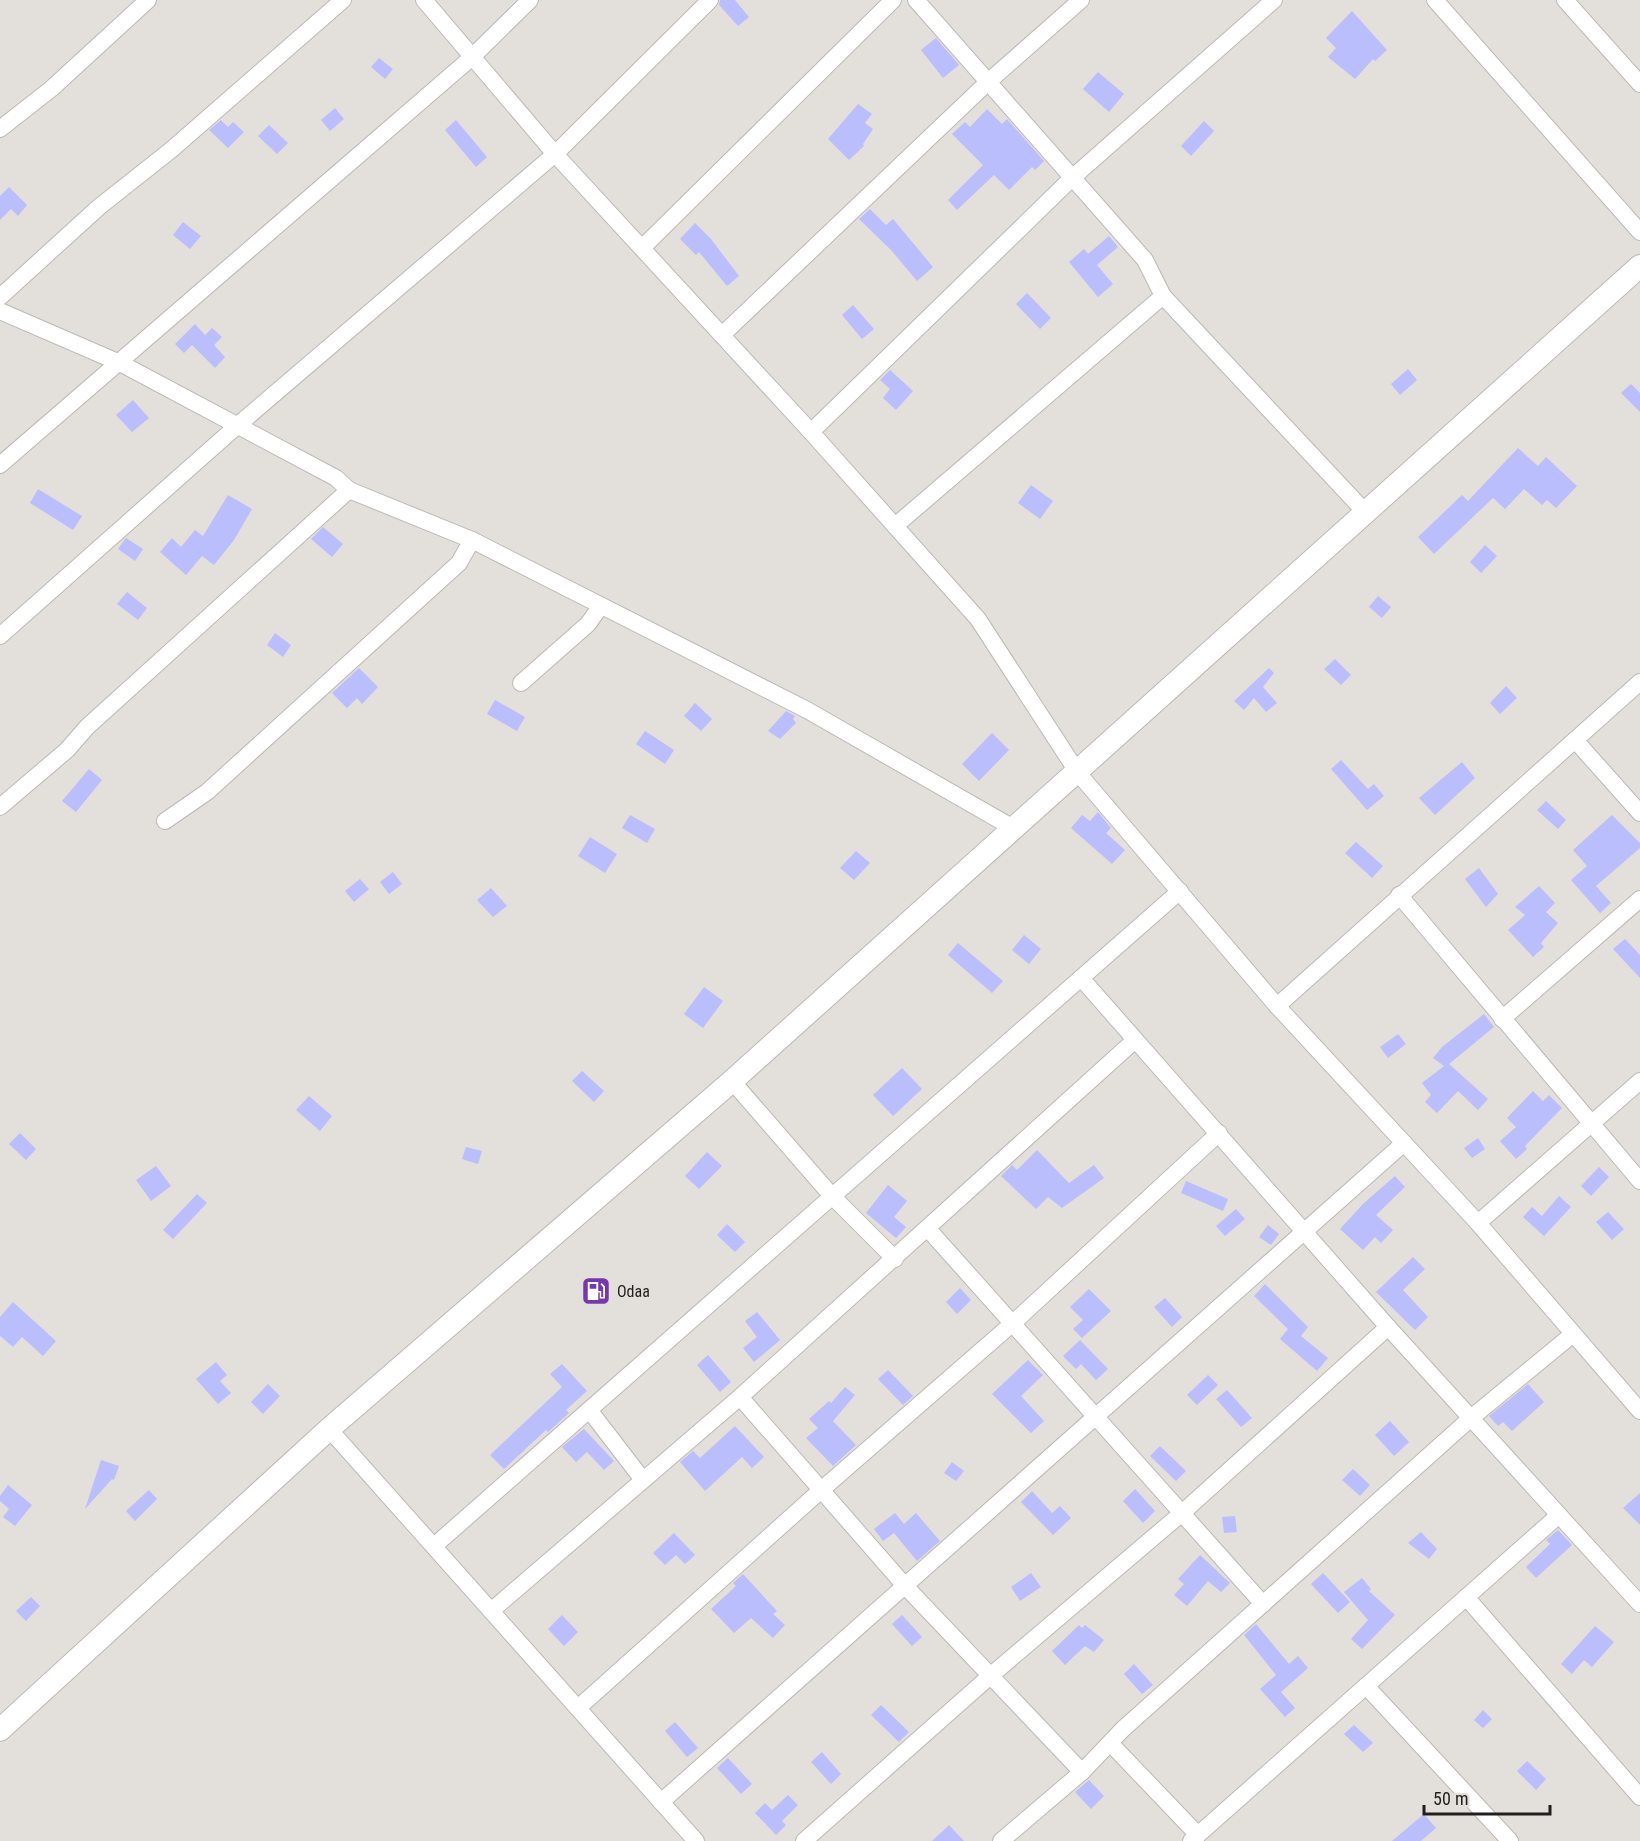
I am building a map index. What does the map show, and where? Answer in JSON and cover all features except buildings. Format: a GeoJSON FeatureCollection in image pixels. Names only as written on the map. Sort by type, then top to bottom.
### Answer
{"type":"FeatureCollection","features":[{"type":"Feature","properties":{"kind":"main road"},"geometry":{"type":"LineString","coordinates":[[0,1730],[329,1429],[732,1081],[1078,773],[1640,266]]}},
{"type":"Feature","properties":{"kind":"street"},"geometry":{"type":"LineString","coordinates":[[0,129],[51,89],[148,0]]}},
{"type":"Feature","properties":{"kind":"street"},"geometry":{"type":"LineString","coordinates":[[0,297],[99,207],[171,150],[343,0]]}},
{"type":"Feature","properties":{"kind":"street"},"geometry":{"type":"LineString","coordinates":[[424,0],[555,154],[811,432],[978,620],[1078,773],[1277,1006],[1478,1223],[1640,1411]]}},
{"type":"Feature","properties":{"kind":"street"},"geometry":{"type":"LineString","coordinates":[[0,465],[471,58],[530,0]]}},
{"type":"Feature","properties":{"kind":"street"},"geometry":{"type":"LineString","coordinates":[[0,636],[238,425],[555,154],[710,0]]}},
{"type":"Feature","properties":{"kind":"street"},"geometry":{"type":"LineString","coordinates":[[642,248],[892,0]]}},
{"type":"Feature","properties":{"kind":"street"},"geometry":{"type":"LineString","coordinates":[[915,0],[1145,260],[1163,296],[1366,513]]}},
{"type":"Feature","properties":{"kind":"street"},"geometry":{"type":"LineString","coordinates":[[722,335],[988,82],[1081,0]]}},
{"type":"Feature","properties":{"kind":"street"},"geometry":{"type":"LineString","coordinates":[[811,432],[1072,178],[1274,0]]}},
{"type":"Feature","properties":{"kind":"street"},"geometry":{"type":"LineString","coordinates":[[1435,0],[1640,232]]}},
{"type":"Feature","properties":{"kind":"street"},"geometry":{"type":"LineString","coordinates":[[1565,0],[1640,83]]}},
{"type":"Feature","properties":{"kind":"street"},"geometry":{"type":"LineString","coordinates":[[895,526],[1163,296]]}},
{"type":"Feature","properties":{"kind":"street"},"geometry":{"type":"LineString","coordinates":[[0,311],[120,363],[336,478],[349,490],[472,540],[600,607],[807,710],[1015,829]]}},
{"type":"Feature","properties":{"kind":"street"},"geometry":{"type":"LineString","coordinates":[[0,807],[67,750],[87,727],[349,490]]}},
{"type":"Feature","properties":{"kind":"street"},"geometry":{"type":"LineString","coordinates":[[165,821],[207,792],[459,563],[472,540]]}},
{"type":"Feature","properties":{"kind":"street"},"geometry":{"type":"LineString","coordinates":[[521,683],[588,624],[600,607]]}},
{"type":"Feature","properties":{"kind":"street"},"geometry":{"type":"LineString","coordinates":[[1277,1006],[1640,682]]}},
{"type":"Feature","properties":{"kind":"street"},"geometry":{"type":"LineString","coordinates":[[1575,740],[1640,813]]}},
{"type":"Feature","properties":{"kind":"street"},"geometry":{"type":"LineString","coordinates":[[434,1546],[590,1411],[831,1195],[1180,891]]}},
{"type":"Feature","properties":{"kind":"street"},"geometry":{"type":"LineString","coordinates":[[1399,895],[1640,1180]]}},
{"type":"Feature","properties":{"kind":"street"},"geometry":{"type":"LineString","coordinates":[[1502,1019],[1640,898]]}},
{"type":"Feature","properties":{"kind":"street"},"geometry":{"type":"LineString","coordinates":[[1081,978],[1388,1327],[1640,1604]]}},
{"type":"Feature","properties":{"kind":"street"},"geometry":{"type":"LineString","coordinates":[[491,1611],[740,1397],[1135,1040]]}},
{"type":"Feature","properties":{"kind":"street"},"geometry":{"type":"LineString","coordinates":[[732,1081],[831,1195],[895,1259]]}},
{"type":"Feature","properties":{"kind":"street"},"geometry":{"type":"LineString","coordinates":[[1478,1223],[1640,1081]]}},
{"type":"Feature","properties":{"kind":"street"},"geometry":{"type":"LineString","coordinates":[[578,1708],[820,1491],[1013,1323],[1219,1133]]}},
{"type":"Feature","properties":{"kind":"street"},"geometry":{"type":"LineString","coordinates":[[661,1802],[1404,1143]]}},
{"type":"Feature","properties":{"kind":"street"},"geometry":{"type":"LineString","coordinates":[[928,1229],[1263,1604]]}},
{"type":"Feature","properties":{"kind":"street"},"geometry":{"type":"LineString","coordinates":[[804,1841],[989,1677],[1182,1513],[1388,1327]]}},
{"type":"Feature","properties":{"kind":"street"},"geometry":{"type":"LineString","coordinates":[[1001,1841],[1082,1772],[1123,1729],[1471,1418],[1573,1334]]}},
{"type":"Feature","properties":{"kind":"street"},"geometry":{"type":"LineString","coordinates":[[740,1397],[906,1587],[989,1677],[1082,1772]]}},
{"type":"Feature","properties":{"kind":"street"},"geometry":{"type":"LineString","coordinates":[[590,1411],[644,1480]]}},
{"type":"Feature","properties":{"kind":"street"},"geometry":{"type":"LineString","coordinates":[[329,1429],[696,1841]]}},
{"type":"Feature","properties":{"kind":"street"},"geometry":{"type":"LineString","coordinates":[[1111,1744],[1194,1838],[1559,1515]]}},
{"type":"Feature","properties":{"kind":"street"},"geometry":{"type":"LineString","coordinates":[[1466,1597],[1640,1797]]}},
{"type":"Feature","properties":{"kind":"street"},"geometry":{"type":"LineString","coordinates":[[1366,1686],[1510,1841]]}},
{"type":"Feature","properties":{"kind":"place","name":"Odaa"},"geometry":{"type":"Point","coordinates":[596,1291]}}]}
